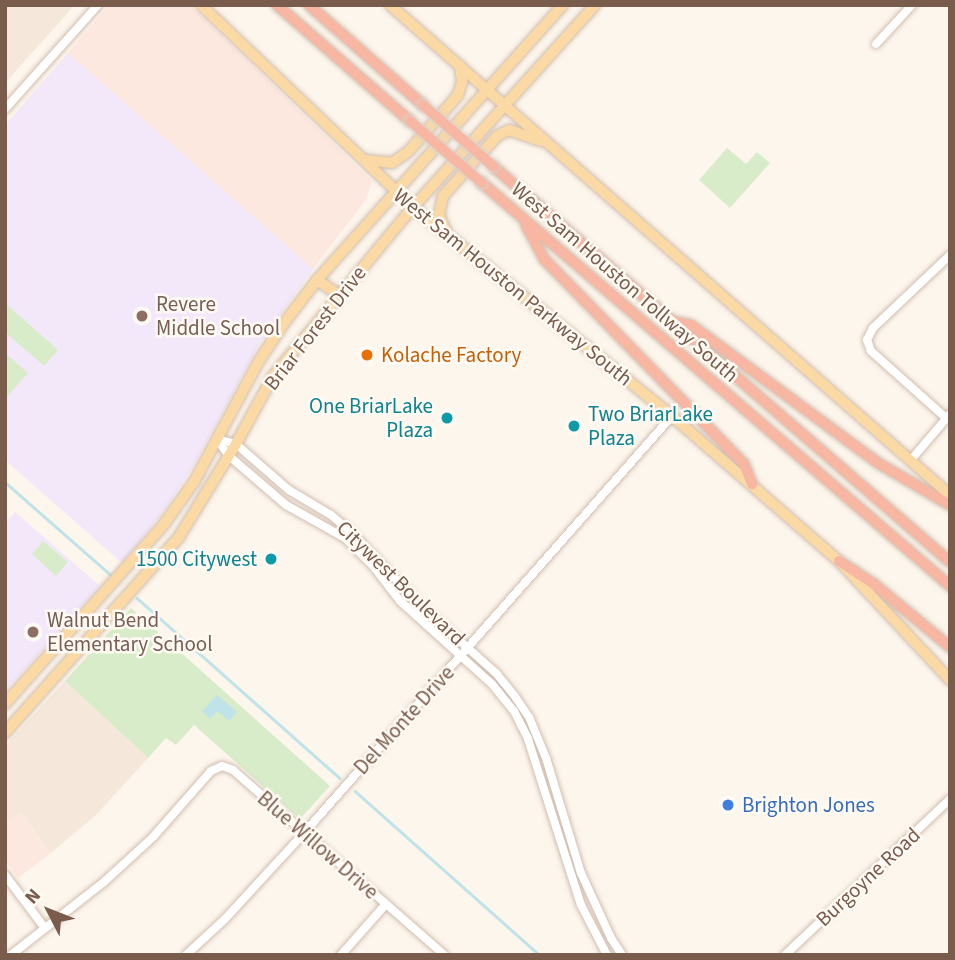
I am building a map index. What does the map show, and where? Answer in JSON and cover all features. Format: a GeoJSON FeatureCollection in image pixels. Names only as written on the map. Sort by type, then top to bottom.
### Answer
{"type":"FeatureCollection","features":[{"type":"Feature","properties":{"kind":"highway","name":"West Sam Houston Tollway South"},"geometry":{"type":"LineString","coordinates":[[277,5],[950,586]]}},
{"type":"Feature","properties":{"kind":"highway","name":"West Sam Houston Tollway South"},"geometry":{"type":"LineString","coordinates":[[309,5],[950,562]]}},
{"type":"Feature","properties":{"kind":"highway"},"geometry":{"type":"LineString","coordinates":[[523,220],[545,260],[744,464],[752,484]]}},
{"type":"Feature","properties":{"kind":"highway"},"geometry":{"type":"LineString","coordinates":[[669,320],[691,325],[878,463],[950,505]]}},
{"type":"Feature","properties":{"kind":"highway"},"geometry":{"type":"LineString","coordinates":[[839,561],[874,584],[950,647]]}},
{"type":"Feature","properties":{"kind":"main road","name":"West Sam Houston Parkway South"},"geometry":{"type":"LineString","coordinates":[[201,5],[413,207],[672,416],[839,561],[950,680]]}},
{"type":"Feature","properties":{"kind":"main road"},"geometry":{"type":"LineString","coordinates":[[390,5],[950,495]]}},
{"type":"Feature","properties":{"kind":"main road","name":"Briar Forest Drive"},"geometry":{"type":"LineString","coordinates":[[5,704],[164,524],[194,482],[259,361],[317,280],[563,5]]}},
{"type":"Feature","properties":{"kind":"main road","name":"Briar Forest Drive"},"geometry":{"type":"LineString","coordinates":[[5,733],[179,537],[229,456],[273,376],[413,207],[595,5]]}},
{"type":"Feature","properties":{"kind":"main road"},"geometry":{"type":"LineString","coordinates":[[365,160],[392,163],[408,152],[458,95],[462,82],[460,65]]}},
{"type":"Feature","properties":{"kind":"main road"},"geometry":{"type":"LineString","coordinates":[[448,237],[439,215],[443,196],[497,136],[509,130],[545,143]]}},
{"type":"Feature","properties":{"kind":"main road"},"geometry":{"type":"LineString","coordinates":[[317,280],[339,295]]}},
{"type":"Feature","properties":{"kind":"main road"},"geometry":{"type":"LineString","coordinates":[[164,524],[179,537]]}},
{"type":"Feature","properties":{"kind":"main road"},"geometry":{"type":"LineString","coordinates":[[89,611],[104,623]]}},
{"type":"Feature","properties":{"kind":"street"},"geometry":{"type":"LineString","coordinates":[[5,110],[97,5]]}},
{"type":"Feature","properties":{"kind":"street"},"geometry":{"type":"LineString","coordinates":[[876,44],[912,5]]}},
{"type":"Feature","properties":{"kind":"street"},"geometry":{"type":"LineString","coordinates":[[910,461],[948,416],[872,351],[867,340],[873,328],[931,270],[950,255]]}},
{"type":"Feature","properties":{"kind":"street","name":"Del Monte Drive"},"geometry":{"type":"LineString","coordinates":[[186,955],[225,919],[304,833],[672,416]]}},
{"type":"Feature","properties":{"kind":"street","name":"Citywest Boulevard"},"geometry":{"type":"LineString","coordinates":[[217,439],[236,444],[289,489],[331,515],[350,531],[423,608],[496,673],[529,717],[546,758],[581,873],[622,955]]}},
{"type":"Feature","properties":{"kind":"street","name":"Citywest Boulevard"},"geometry":{"type":"LineString","coordinates":[[217,439],[229,456],[286,505],[345,538],[374,567],[400,600],[492,684],[514,711],[528,739],[570,879],[580,905],[607,955]]}},
{"type":"Feature","properties":{"kind":"street","name":"Blue Willow Drive"},"geometry":{"type":"LineString","coordinates":[[44,927],[104,881],[153,837],[211,771],[222,766],[233,770],[444,955]]}},
{"type":"Feature","properties":{"kind":"street","name":"Burgoyne Road"},"geometry":{"type":"LineString","coordinates":[[785,955],[950,799]]}},
{"type":"Feature","properties":{"kind":"street"},"geometry":{"type":"LineString","coordinates":[[5,875],[44,927],[11,955]]}},
{"type":"Feature","properties":{"kind":"street"},"geometry":{"type":"LineString","coordinates":[[341,955],[386,904]]}},
{"type":"Feature","properties":{"kind":"shaded area"},"geometry":{"type":"Polygon","coordinates":[[[5,5],[74,6],[5,83],[5,5]]]}},
{"type":"Feature","properties":{"kind":"shaded area"},"geometry":{"type":"Polygon","coordinates":[[[109,5],[190,5],[372,181],[366,200],[313,269],[68,53],[109,5]]]}},
{"type":"Feature","properties":{"kind":"shaded area","name":"Revere Middle School"},"geometry":{"type":"Polygon","coordinates":[[[68,53],[313,269],[260,343],[194,465],[162,514],[122,563],[5,460],[5,125],[68,53]]]}},
{"type":"Feature","properties":{"kind":"shaded area","name":"Walnut Bend Elementary School"},"geometry":{"type":"Polygon","coordinates":[[[15,512],[100,586],[5,692],[5,523],[15,512]]]}},
{"type":"Feature","properties":{"kind":"shaded area"},"geometry":{"type":"Polygon","coordinates":[[[65,681],[148,758],[97,814],[51,853],[21,813],[5,824],[5,746],[65,681]]]}},
{"type":"Feature","properties":{"kind":"shaded area"},"geometry":{"type":"Polygon","coordinates":[[[21,812],[51,853],[18,878],[5,861],[5,824],[21,812]]]}},
{"type":"Feature","properties":{"kind":"green space"},"geometry":{"type":"Polygon","coordinates":[[[727,148],[746,164],[757,152],[770,163],[730,208],[699,180],[727,148]]]}},
{"type":"Feature","properties":{"kind":"green space"},"geometry":{"type":"Polygon","coordinates":[[[5,303],[58,350],[44,366],[5,332],[5,303]]]}},
{"type":"Feature","properties":{"kind":"green space"},"geometry":{"type":"Polygon","coordinates":[[[5,353],[28,373],[5,399],[5,353]]]}},
{"type":"Feature","properties":{"kind":"green space"},"geometry":{"type":"Polygon","coordinates":[[[43,541],[68,562],[56,576],[32,554],[43,541]]]}},
{"type":"Feature","properties":{"kind":"green space"},"geometry":{"type":"Polygon","coordinates":[[[131,608],[330,786],[300,819],[194,725],[176,745],[166,738],[148,758],[65,681],[131,608]]]}},
{"type":"Feature","properties":{"kind":"water"},"geometry":{"type":"Polygon","coordinates":[[[217,695],[237,712],[229,721],[217,711],[210,719],[202,711],[217,695]]]}},
{"type":"Feature","properties":{"kind":"waterway"},"geometry":{"type":"LineString","coordinates":[[5,482],[112,576]]}},
{"type":"Feature","properties":{"kind":"waterway"},"geometry":{"type":"LineString","coordinates":[[137,598],[340,778]]}},
{"type":"Feature","properties":{"kind":"waterway"},"geometry":{"type":"LineString","coordinates":[[355,791],[540,955]]}},
{"type":"Feature","properties":{"kind":"place","name":"Revere Middle School"},"geometry":{"type":"Point","coordinates":[142,316]}},
{"type":"Feature","properties":{"kind":"place","name":"Kolache Factory"},"geometry":{"type":"Point","coordinates":[367,355]}},
{"type":"Feature","properties":{"kind":"place","name":"One BriarLake Plaza"},"geometry":{"type":"Point","coordinates":[447,418]}},
{"type":"Feature","properties":{"kind":"place","name":"Two BriarLake Plaza"},"geometry":{"type":"Point","coordinates":[574,426]}},
{"type":"Feature","properties":{"kind":"place","name":"1500 Citywest"},"geometry":{"type":"Point","coordinates":[271,559]}},
{"type":"Feature","properties":{"kind":"place","name":"Walnut Bend Elementary School"},"geometry":{"type":"Point","coordinates":[33,632]}},
{"type":"Feature","properties":{"kind":"place","name":"Brighton Jones"},"geometry":{"type":"Point","coordinates":[728,805]}}]}
